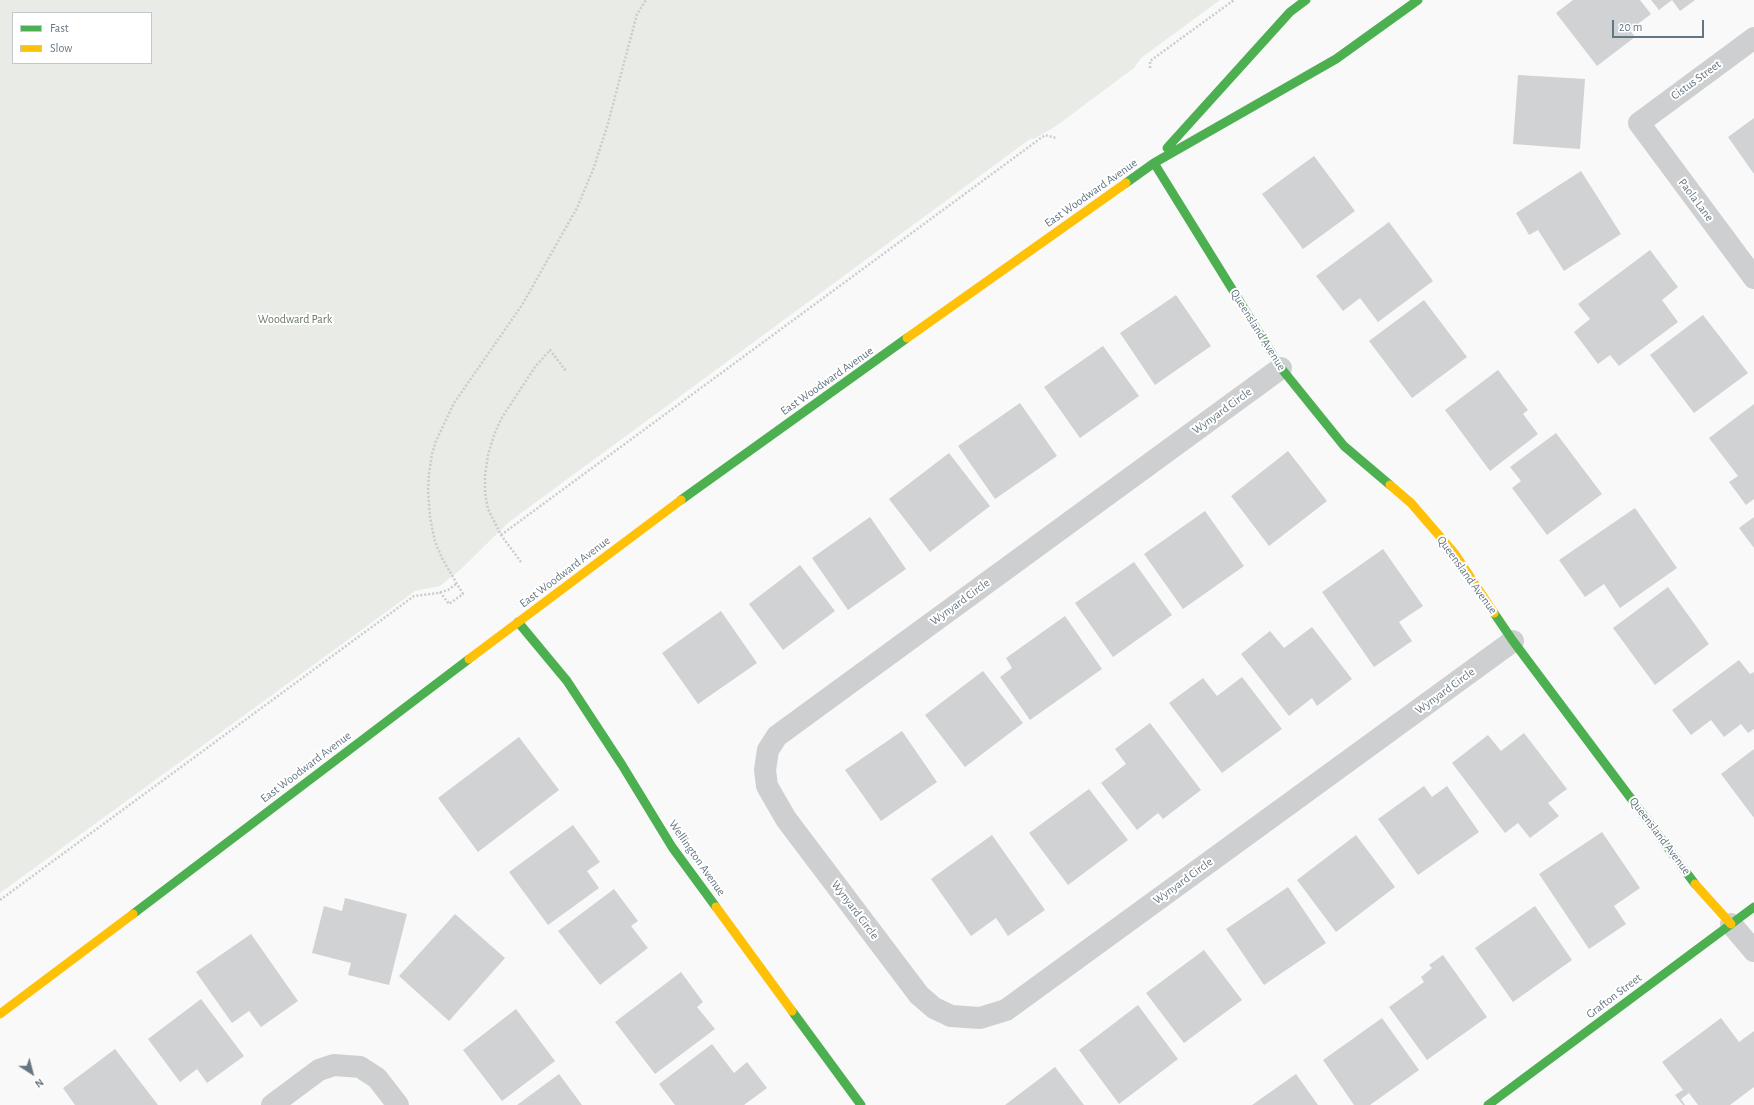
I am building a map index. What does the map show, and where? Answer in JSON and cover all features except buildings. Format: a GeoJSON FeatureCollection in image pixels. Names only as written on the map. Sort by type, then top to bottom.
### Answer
{"type":"FeatureCollection","features":[{"type":"Feature","properties":{"kind":"street","name":"East Woodward Avenue"},"geometry":{"type":"LineString","coordinates":[[1154,163],[1290,12],[1306,0]]}},
{"type":"Feature","properties":{"kind":"street","name":"East Woodward Avenue"},"geometry":{"type":"LineString","coordinates":[[0,1014],[703,483],[1154,163],[1336,59],[1418,0]]}},
{"type":"Feature","properties":{"kind":"street","name":"Cistus Street"},"geometry":{"type":"LineString","coordinates":[[1638,123],[1754,38]]}},
{"type":"Feature","properties":{"kind":"street","name":"Paola Lane"},"geometry":{"type":"LineString","coordinates":[[1638,123],[1754,278]]}},
{"type":"Feature","properties":{"kind":"street","name":"Queensland Avenue"},"geometry":{"type":"LineString","coordinates":[[1154,163],[1281,368],[1344,446],[1411,504],[1455,554],[1513,641],[1696,883],[1754,951]]}},
{"type":"Feature","properties":{"kind":"street","name":"Wynyard Circle"},"geometry":{"type":"LineString","coordinates":[[1281,368],[777,736],[768,750],[765,770],[768,786],[786,819],[919,995],[934,1008],[951,1016],[980,1018],[1006,1010],[1513,641]]}},
{"type":"Feature","properties":{"kind":"street","name":"Wellington Avenue"},"geometry":{"type":"LineString","coordinates":[[518,622],[567,681],[622,765],[672,847],[861,1105]]}},
{"type":"Feature","properties":{"kind":"street","name":"Grafton Street"},"geometry":{"type":"LineString","coordinates":[[1488,1105],[1754,908]]}},
{"type":"Feature","properties":{"kind":"street"},"geometry":{"type":"LineString","coordinates":[[272,1105],[319,1070],[334,1065],[360,1067],[378,1078],[398,1105]]}},
{"type":"Feature","properties":{"kind":"path"},"geometry":{"type":"LineString","coordinates":[[440,592],[449,604],[462,594],[435,542],[430,517],[428,490],[429,474],[432,454],[436,441],[454,403],[522,305],[577,208],[594,167],[607,127],[637,14],[646,0]]}},
{"type":"Feature","properties":{"kind":"path"},"geometry":{"type":"LineString","coordinates":[[1150,68],[1150,61],[1234,0]]}},
{"type":"Feature","properties":{"kind":"path"},"geometry":{"type":"LineString","coordinates":[[501,535],[1045,135],[1056,138]]}},
{"type":"Feature","properties":{"kind":"path"},"geometry":{"type":"LineString","coordinates":[[521,562],[501,535],[488,509],[485,493],[487,461],[494,435],[513,400],[535,367],[550,350],[566,371]]}},
{"type":"Feature","properties":{"kind":"path"},"geometry":{"type":"LineString","coordinates":[[0,900],[414,596],[448,590],[456,584]]}},
{"type":"Feature","properties":{"kind":"green space","name":"Woodward Park"},"geometry":{"type":"Polygon","coordinates":[[[0,0],[1220,0],[1141,58],[1134,68],[1056,126],[1034,139],[1030,139],[509,522],[461,569],[440,586],[415,591],[0,893],[0,0]]]}},
{"type":"Feature","properties":{"kind":"traffic: fast"},"geometry":{"type":"LineString","coordinates":[[1167,148],[1290,12],[1306,0]]}},
{"type":"Feature","properties":{"kind":"traffic: fast"},"geometry":{"type":"LineString","coordinates":[[1126,183],[1154,163],[1336,59],[1418,0]]}},
{"type":"Feature","properties":{"kind":"traffic: fast"},"geometry":{"type":"LineString","coordinates":[[1154,163],[1281,368],[1344,446],[1390,485]]}},
{"type":"Feature","properties":{"kind":"traffic: fast"},"geometry":{"type":"LineString","coordinates":[[681,500],[907,338]]}},
{"type":"Feature","properties":{"kind":"traffic: fast"},"geometry":{"type":"LineString","coordinates":[[1494,613],[1513,641],[1695,884]]}},
{"type":"Feature","properties":{"kind":"traffic: fast"},"geometry":{"type":"LineString","coordinates":[[518,622],[567,681],[622,765],[672,847],[716,907]]}},
{"type":"Feature","properties":{"kind":"traffic: fast"},"geometry":{"type":"LineString","coordinates":[[133,914],[469,659]]}},
{"type":"Feature","properties":{"kind":"traffic: fast"},"geometry":{"type":"LineString","coordinates":[[1488,1105],[1754,907]]}},
{"type":"Feature","properties":{"kind":"traffic: fast"},"geometry":{"type":"LineString","coordinates":[[792,1011],[861,1105]]}},
{"type":"Feature","properties":{"kind":"traffic: slow"},"geometry":{"type":"LineString","coordinates":[[907,338],[1126,183]]}},
{"type":"Feature","properties":{"kind":"traffic: slow"},"geometry":{"type":"LineString","coordinates":[[1390,485],[1411,503],[1455,554],[1494,613]]}},
{"type":"Feature","properties":{"kind":"traffic: slow"},"geometry":{"type":"LineString","coordinates":[[469,659],[681,500]]}},
{"type":"Feature","properties":{"kind":"traffic: slow"},"geometry":{"type":"LineString","coordinates":[[1695,884],[1731,924]]}},
{"type":"Feature","properties":{"kind":"traffic: slow"},"geometry":{"type":"LineString","coordinates":[[716,907],[792,1011]]}},
{"type":"Feature","properties":{"kind":"traffic: slow"},"geometry":{"type":"LineString","coordinates":[[0,1014],[133,914]]}}]}
